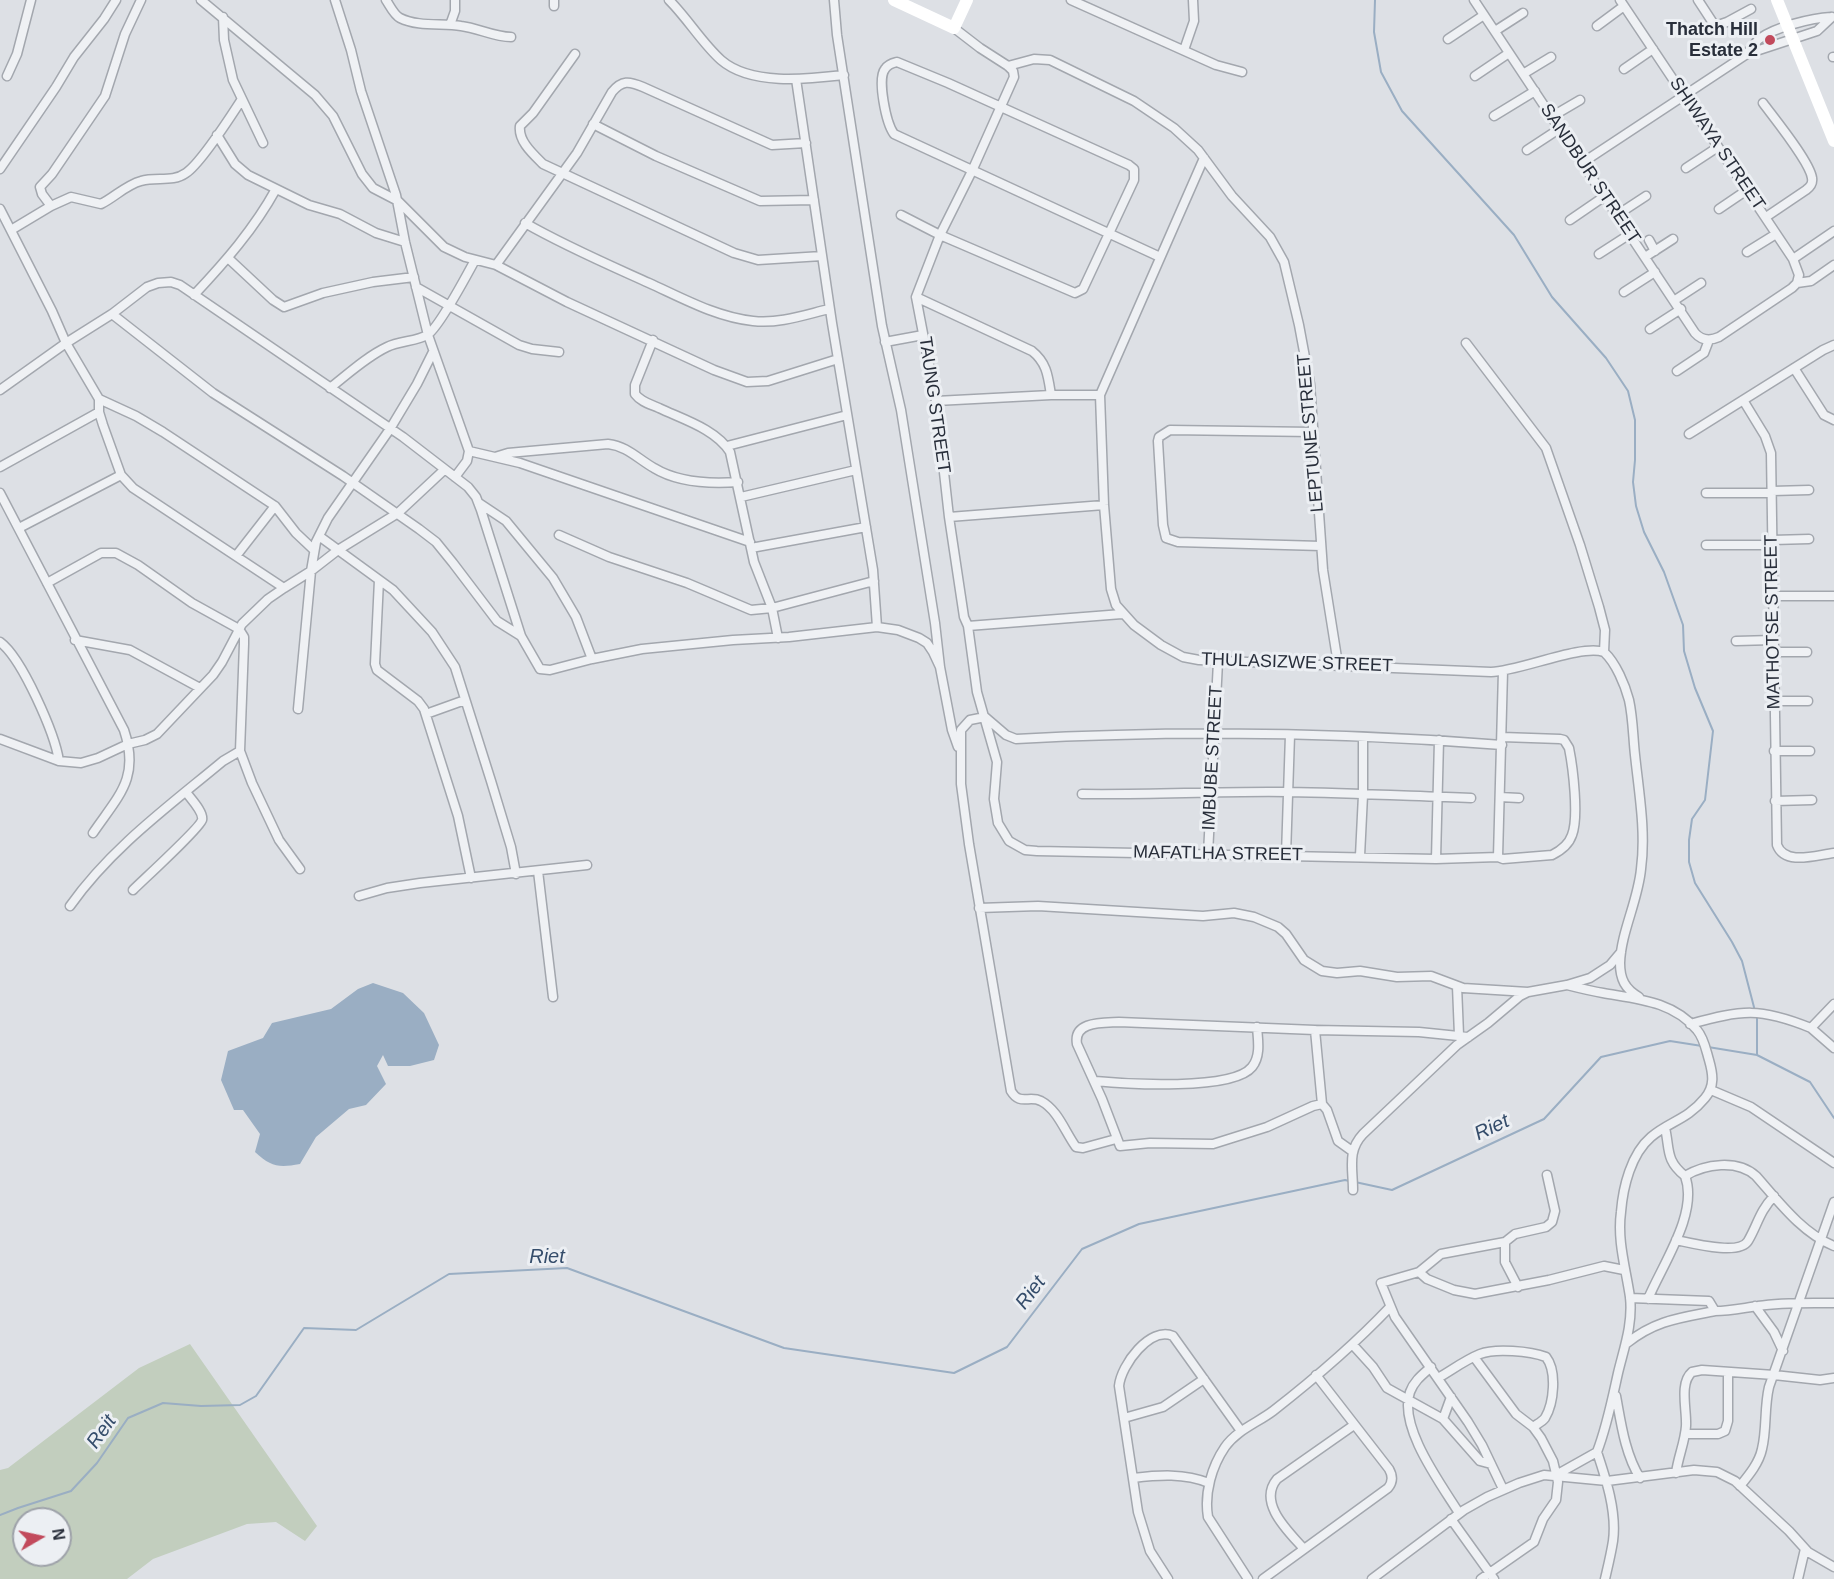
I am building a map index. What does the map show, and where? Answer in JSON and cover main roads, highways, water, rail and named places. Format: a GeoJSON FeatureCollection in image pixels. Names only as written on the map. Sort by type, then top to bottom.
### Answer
{"type":"FeatureCollection","features":[{"type":"Feature","properties":{"kind":"water"},"geometry":{"type":"Polygon","coordinates":[[[373,983],[403,993],[424,1013],[439,1045],[434,1060],[410,1066],[388,1066],[383,1055],[377,1066],[386,1084],[366,1105],[349,1109],[316,1137],[300,1164],[281,1166],[266,1161],[255,1152],[260,1134],[243,1110],[234,1110],[221,1080],[228,1051],[263,1038],[272,1023],[331,1009],[358,989],[373,983]]]}},
{"type":"Feature","properties":{"kind":"waterway"},"geometry":{"type":"LineString","coordinates":[[1375,0],[1374,32],[1381,72],[1402,111],[1514,235],[1552,297],[1606,358],[1628,391],[1635,420],[1633,482],[1636,506],[1644,532],[1664,572],[1683,625],[1684,651],[1695,688],[1713,731],[1705,800],[1692,819],[1689,862],[1695,883],[1742,961],[1755,1011]]}},
{"type":"Feature","properties":{"kind":"waterway"},"geometry":{"type":"LineString","coordinates":[[1757,1016],[1757,1055]]}},
{"type":"Feature","properties":{"kind":"waterway","name":"Riet"},"geometry":{"type":"LineString","coordinates":[[1355,1182],[1392,1190],[1544,1119],[1601,1057],[1670,1041],[1702,1046]]}},
{"type":"Feature","properties":{"kind":"waterway","name":"Riet"},"geometry":{"type":"LineString","coordinates":[[1708,1047],[1757,1055],[1810,1082],[1834,1118]]}},
{"type":"Feature","properties":{"kind":"waterway","name":"Riet"},"geometry":{"type":"LineString","coordinates":[[0,1515],[71,1491],[97,1463],[128,1418],[163,1403],[201,1406],[240,1405],[256,1396],[304,1328],[356,1330],[449,1274],[567,1268],[784,1348],[954,1373],[1007,1347],[1082,1249],[1139,1224],[1349,1181]]}},
{"type":"Feature","properties":{"kind":"place","name":"Thatch Hill Estate 2"},"geometry":{"type":"Point","coordinates":[1770,40]}},
{"type":"Feature","properties":{"kind":"water label","name":"Reit"},"geometry":{"type":"Point","coordinates":[102,1432]}}]}
